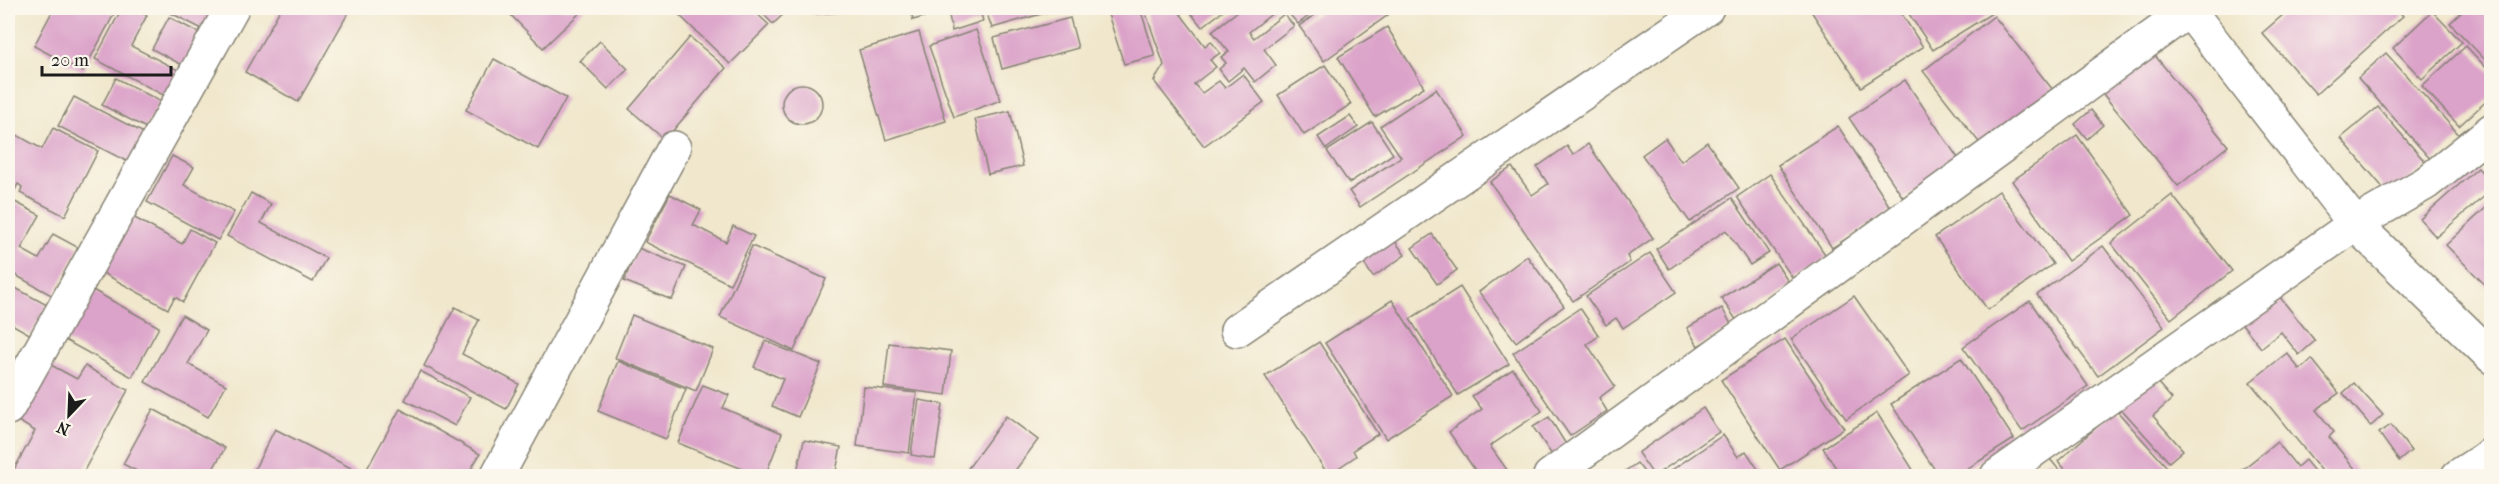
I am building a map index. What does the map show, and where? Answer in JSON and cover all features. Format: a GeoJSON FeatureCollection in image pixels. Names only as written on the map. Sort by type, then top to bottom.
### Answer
{"type":"FeatureCollection","features":[{"type":"Feature","properties":{"kind":"street"},"geometry":{"type":"LineString","coordinates":[[8,408],[232,8]]}},
{"type":"Feature","properties":{"kind":"street"},"geometry":{"type":"LineString","coordinates":[[1237,330],[1707,8]]}},
{"type":"Feature","properties":{"kind":"street"},"geometry":{"type":"LineString","coordinates":[[1550,477],[2188,9],[2355,224],[2492,357]]}},
{"type":"Feature","properties":{"kind":"street"},"geometry":{"type":"LineString","coordinates":[[1996,477],[2355,224],[2426,183],[2492,130]]}},
{"type":"Feature","properties":{"kind":"street"},"geometry":{"type":"LineString","coordinates":[[497,477],[674,148]]}},
{"type":"Feature","properties":{"kind":"street"},"geometry":{"type":"LineString","coordinates":[[2458,477],[2492,454]]}},
{"type":"Feature","properties":{"kind":"building"},"geometry":{"type":"Polygon","coordinates":[[[54,8],[101,8],[114,14],[83,72],[34,46],[54,8]]]}},
{"type":"Feature","properties":{"kind":"building"},"geometry":{"type":"Polygon","coordinates":[[[122,8],[132,8],[147,15],[131,46],[180,71],[167,97],[95,59],[122,8]]]}},
{"type":"Feature","properties":{"kind":"building"},"geometry":{"type":"Polygon","coordinates":[[[161,8],[221,8],[208,32],[161,8]]]}},
{"type":"Feature","properties":{"kind":"building"},"geometry":{"type":"Polygon","coordinates":[[[281,8],[351,8],[298,102],[245,72],[281,8]]]}},
{"type":"Feature","properties":{"kind":"building"},"geometry":{"type":"Polygon","coordinates":[[[504,8],[585,8],[543,48],[504,8]]]}},
{"type":"Feature","properties":{"kind":"building"},"geometry":{"type":"Polygon","coordinates":[[[672,8],[751,8],[769,25],[730,64],[672,8]]]}},
{"type":"Feature","properties":{"kind":"building"},"geometry":{"type":"Polygon","coordinates":[[[757,8],[790,8],[773,24],[757,8]]]}},
{"type":"Feature","properties":{"kind":"building"},"geometry":{"type":"Polygon","coordinates":[[[811,8],[841,8],[842,12],[816,14],[811,8]]]}},
{"type":"Feature","properties":{"kind":"building"},"geometry":{"type":"Polygon","coordinates":[[[911,8],[979,8],[983,21],[952,31],[948,10],[913,20],[911,8]]]}},
{"type":"Feature","properties":{"kind":"building"},"geometry":{"type":"Polygon","coordinates":[[[985,8],[1062,8],[992,28],[985,8]]]}},
{"type":"Feature","properties":{"kind":"building"},"geometry":{"type":"Polygon","coordinates":[[[1106,8],[1140,8],[1155,56],[1124,64],[1106,8]]]}},
{"type":"Feature","properties":{"kind":"building"},"geometry":{"type":"Polygon","coordinates":[[[1149,8],[1176,8],[1205,46],[1211,41],[1220,53],[1210,60],[1216,67],[1194,84],[1202,93],[1219,81],[1225,88],[1243,74],[1264,102],[1204,146],[1154,81],[1164,65],[1145,11],[1149,8]]]}},
{"type":"Feature","properties":{"kind":"building"},"geometry":{"type":"Polygon","coordinates":[[[1187,8],[1227,8],[1202,27],[1187,8]]]}},
{"type":"Feature","properties":{"kind":"building"},"geometry":{"type":"Polygon","coordinates":[[[1242,8],[1279,8],[1249,32],[1254,38],[1284,14],[1294,26],[1264,49],[1276,65],[1255,82],[1244,68],[1228,81],[1219,69],[1226,63],[1221,57],[1229,52],[1212,31],[1242,8]]]}},
{"type":"Feature","properties":{"kind":"building"},"geometry":{"type":"Polygon","coordinates":[[[1284,8],[1319,8],[1298,24],[1284,8]]]}},
{"type":"Feature","properties":{"kind":"building"},"geometry":{"type":"Polygon","coordinates":[[[1325,8],[1382,8],[1388,15],[1324,61],[1299,26],[1325,8]]]}},
{"type":"Feature","properties":{"kind":"building"},"geometry":{"type":"Polygon","coordinates":[[[1809,8],[1898,8],[1923,47],[1861,87],[1809,8]]]}},
{"type":"Feature","properties":{"kind":"building"},"geometry":{"type":"Polygon","coordinates":[[[1905,8],[2000,8],[1933,50],[1905,8]]]}},
{"type":"Feature","properties":{"kind":"building"},"geometry":{"type":"Polygon","coordinates":[[[2291,8],[2396,8],[2403,16],[2316,94],[2262,33],[2291,8]]]}},
{"type":"Feature","properties":{"kind":"building"},"geometry":{"type":"Polygon","coordinates":[[[2466,8],[2492,8],[2492,67],[2450,23],[2466,8]]]}},
{"type":"Feature","properties":{"kind":"building"},"geometry":{"type":"Polygon","coordinates":[[[2432,11],[2462,42],[2422,79],[2393,48],[2432,11]]]}},
{"type":"Feature","properties":{"kind":"building"},"geometry":{"type":"Polygon","coordinates":[[[1994,16],[2053,90],[1982,146],[1923,71],[1994,16]]]}},
{"type":"Feature","properties":{"kind":"building"},"geometry":{"type":"Polygon","coordinates":[[[169,17],[201,34],[184,66],[152,49],[169,17]]]}},
{"type":"Feature","properties":{"kind":"building"},"geometry":{"type":"Polygon","coordinates":[[[1070,18],[1078,48],[1002,69],[994,38],[1070,18]]]}},
{"type":"Feature","properties":{"kind":"building"},"geometry":{"type":"Polygon","coordinates":[[[1387,27],[1424,87],[1375,117],[1338,57],[1387,27]]]}},
{"type":"Feature","properties":{"kind":"building"},"geometry":{"type":"Polygon","coordinates":[[[976,30],[1001,100],[954,117],[929,46],[976,30]]]}},
{"type":"Feature","properties":{"kind":"building"},"geometry":{"type":"Polygon","coordinates":[[[919,32],[946,121],[886,140],[859,50],[919,32]]]}},
{"type":"Feature","properties":{"kind":"building"},"geometry":{"type":"Polygon","coordinates":[[[690,37],[726,68],[665,140],[629,109],[690,37]]]}},
{"type":"Feature","properties":{"kind":"building"},"geometry":{"type":"Polygon","coordinates":[[[600,41],[628,69],[608,89],[580,61],[600,41]]]}},
{"type":"Feature","properties":{"kind":"building"},"geometry":{"type":"Polygon","coordinates":[[[2466,46],[2492,74],[2492,96],[2459,126],[2422,86],[2466,46]]]}},
{"type":"Feature","properties":{"kind":"building"},"geometry":{"type":"Polygon","coordinates":[[[2153,53],[2228,146],[2178,186],[2103,94],[2153,53]]]}},
{"type":"Feature","properties":{"kind":"building"},"geometry":{"type":"Polygon","coordinates":[[[2386,53],[2461,137],[2433,162],[2358,78],[2386,53]]]}},
{"type":"Feature","properties":{"kind":"building"},"geometry":{"type":"Polygon","coordinates":[[[494,59],[566,98],[538,149],[466,110],[494,59]]]}},
{"type":"Feature","properties":{"kind":"building"},"geometry":{"type":"Polygon","coordinates":[[[1325,65],[1351,104],[1304,135],[1278,95],[1325,65]]]}},
{"type":"Feature","properties":{"kind":"building"},"geometry":{"type":"Polygon","coordinates":[[[116,78],[160,101],[146,128],[102,105],[116,78]]]}},
{"type":"Feature","properties":{"kind":"building"},"geometry":{"type":"Polygon","coordinates":[[[1905,80],[1960,161],[1904,199],[1849,118],[1905,80]]]}},
{"type":"Feature","properties":{"kind":"building"},"geometry":{"type":"Polygon","coordinates":[[[802,84],[816,90],[822,104],[816,118],[802,124],[788,118],[782,104],[788,90],[802,84]]]}},
{"type":"Feature","properties":{"kind":"building"},"geometry":{"type":"Polygon","coordinates":[[[1436,89],[1467,136],[1360,207],[1349,191],[1401,157],[1380,126],[1436,89]]]}},
{"type":"Feature","properties":{"kind":"building"},"geometry":{"type":"Polygon","coordinates":[[[74,97],[146,134],[130,163],[58,126],[74,97]]]}},
{"type":"Feature","properties":{"kind":"building"},"geometry":{"type":"Polygon","coordinates":[[[2378,107],[2427,164],[2390,196],[2341,138],[2378,107]]]}},
{"type":"Feature","properties":{"kind":"building"},"geometry":{"type":"Polygon","coordinates":[[[2091,110],[2103,125],[2087,139],[2075,124],[2091,110]]]}},
{"type":"Feature","properties":{"kind":"building"},"geometry":{"type":"Polygon","coordinates":[[[1010,111],[1023,166],[988,174],[975,119],[1010,111]]]}},
{"type":"Feature","properties":{"kind":"building"},"geometry":{"type":"Polygon","coordinates":[[[1350,116],[1358,127],[1326,149],[1318,137],[1350,116]]]}},
{"type":"Feature","properties":{"kind":"building"},"geometry":{"type":"Polygon","coordinates":[[[1372,122],[1393,154],[1349,183],[1327,151],[1372,122]]]}},
{"type":"Feature","properties":{"kind":"building"},"geometry":{"type":"Polygon","coordinates":[[[1838,126],[1892,210],[1832,248],[1778,165],[1838,126]]]}},
{"type":"Feature","properties":{"kind":"building"},"geometry":{"type":"Polygon","coordinates":[[[53,128],[98,151],[65,216],[20,193],[22,187],[18,184],[8,204],[8,130],[42,149],[53,128]]]}},
{"type":"Feature","properties":{"kind":"building"},"geometry":{"type":"Polygon","coordinates":[[[2077,135],[2133,215],[2068,261],[2012,181],[2077,135]]]}},
{"type":"Feature","properties":{"kind":"building"},"geometry":{"type":"Polygon","coordinates":[[[1665,138],[1681,161],[1707,142],[1739,188],[1690,222],[1642,155],[1665,138]]]}},
{"type":"Feature","properties":{"kind":"building"},"geometry":{"type":"Polygon","coordinates":[[[1588,144],[1653,238],[1627,256],[1630,262],[1573,301],[1490,182],[1512,167],[1532,195],[1548,184],[1537,167],[1567,146],[1573,155],[1588,144]]]}},
{"type":"Feature","properties":{"kind":"building"},"geometry":{"type":"Polygon","coordinates":[[[172,156],[194,167],[184,185],[234,212],[218,240],[147,202],[172,156]]]}},
{"type":"Feature","properties":{"kind":"building"},"geometry":{"type":"Polygon","coordinates":[[[2478,168],[2492,183],[2492,190],[2436,237],[2420,219],[2478,168]]]}},
{"type":"Feature","properties":{"kind":"building"},"geometry":{"type":"Polygon","coordinates":[[[1770,174],[1827,257],[1794,280],[1737,197],[1770,174]]]}},
{"type":"Feature","properties":{"kind":"building"},"geometry":{"type":"Polygon","coordinates":[[[1999,191],[2053,264],[1988,310],[1935,237],[1999,191]]]}},
{"type":"Feature","properties":{"kind":"building"},"geometry":{"type":"Polygon","coordinates":[[[251,193],[271,204],[261,223],[326,258],[313,282],[227,236],[251,193]]]}},
{"type":"Feature","properties":{"kind":"building"},"geometry":{"type":"Polygon","coordinates":[[[670,194],[701,210],[693,225],[726,242],[733,226],[754,236],[730,284],[645,242],[670,194]]]}},
{"type":"Feature","properties":{"kind":"building"},"geometry":{"type":"Polygon","coordinates":[[[2172,195],[2232,271],[2171,319],[2111,243],[2172,195]]]}},
{"type":"Feature","properties":{"kind":"building"},"geometry":{"type":"Polygon","coordinates":[[[1732,198],[1769,253],[1750,265],[1726,230],[1669,269],[1656,249],[1732,198]]]}},
{"type":"Feature","properties":{"kind":"building"},"geometry":{"type":"Polygon","coordinates":[[[15,202],[40,215],[21,249],[39,259],[53,234],[79,248],[53,296],[8,271],[8,215],[15,202]]]}},
{"type":"Feature","properties":{"kind":"building"},"geometry":{"type":"Polygon","coordinates":[[[2492,202],[2492,292],[2446,245],[2492,202]]]}},
{"type":"Feature","properties":{"kind":"building"},"geometry":{"type":"Polygon","coordinates":[[[131,216],[182,244],[190,229],[215,243],[183,302],[175,297],[168,309],[101,272],[131,216]]]}},
{"type":"Feature","properties":{"kind":"building"},"geometry":{"type":"Polygon","coordinates":[[[1432,234],[1457,270],[1437,284],[1412,248],[1432,234]]]}},
{"type":"Feature","properties":{"kind":"building"},"geometry":{"type":"Polygon","coordinates":[[[1392,237],[1405,255],[1373,277],[1361,259],[1392,237]]]}},
{"type":"Feature","properties":{"kind":"building"},"geometry":{"type":"Polygon","coordinates":[[[752,246],[826,279],[794,351],[720,317],[752,246]]]}},
{"type":"Feature","properties":{"kind":"building"},"geometry":{"type":"Polygon","coordinates":[[[2103,246],[2164,327],[2098,376],[2037,295],[2103,246]]]}},
{"type":"Feature","properties":{"kind":"building"},"geometry":{"type":"Polygon","coordinates":[[[638,248],[686,267],[672,300],[624,281],[638,248]]]}},
{"type":"Feature","properties":{"kind":"building"},"geometry":{"type":"Polygon","coordinates":[[[1650,253],[1676,292],[1623,328],[1616,318],[1606,325],[1586,296],[1650,253]]]}},
{"type":"Feature","properties":{"kind":"building"},"geometry":{"type":"Polygon","coordinates":[[[1527,256],[1564,306],[1516,342],[1479,292],[1527,256]]]}},
{"type":"Feature","properties":{"kind":"building"},"geometry":{"type":"Polygon","coordinates":[[[1776,263],[1791,286],[1737,321],[1721,298],[1776,263]]]}},
{"type":"Feature","properties":{"kind":"building"},"geometry":{"type":"Polygon","coordinates":[[[8,284],[47,305],[31,335],[8,322],[8,284]]]}},
{"type":"Feature","properties":{"kind":"building"},"geometry":{"type":"Polygon","coordinates":[[[1460,287],[1509,364],[1458,395],[1410,319],[1460,287]]]}},
{"type":"Feature","properties":{"kind":"building"},"geometry":{"type":"Polygon","coordinates":[[[91,289],[159,327],[132,377],[63,339],[91,289]]]}},
{"type":"Feature","properties":{"kind":"building"},"geometry":{"type":"Polygon","coordinates":[[[2275,291],[2315,341],[2299,355],[2281,332],[2261,348],[2239,320],[2275,291]]]}},
{"type":"Feature","properties":{"kind":"building"},"geometry":{"type":"Polygon","coordinates":[[[1854,296],[1909,375],[1846,419],[1791,339],[1854,296]]]}},
{"type":"Feature","properties":{"kind":"building"},"geometry":{"type":"Polygon","coordinates":[[[1392,300],[1453,396],[1386,439],[1325,343],[1392,300]]]}},
{"type":"Feature","properties":{"kind":"building"},"geometry":{"type":"Polygon","coordinates":[[[2030,301],[2088,386],[2022,431],[1963,347],[2030,301]]]}},
{"type":"Feature","properties":{"kind":"building"},"geometry":{"type":"Polygon","coordinates":[[[455,307],[479,320],[462,354],[519,384],[506,409],[424,366],[455,307]]]}},
{"type":"Feature","properties":{"kind":"building"},"geometry":{"type":"Polygon","coordinates":[[[1580,308],[1599,336],[1587,344],[1615,386],[1599,398],[1607,411],[1570,436],[1513,353],[1580,308]]]}},
{"type":"Feature","properties":{"kind":"building"},"geometry":{"type":"Polygon","coordinates":[[[1722,308],[1732,326],[1698,346],[1687,328],[1722,308]]]}},
{"type":"Feature","properties":{"kind":"building"},"geometry":{"type":"Polygon","coordinates":[[[182,315],[207,330],[188,364],[226,385],[208,417],[145,382],[182,315]]]}},
{"type":"Feature","properties":{"kind":"building"},"geometry":{"type":"Polygon","coordinates":[[[632,315],[713,349],[696,391],[615,358],[632,315]]]}},
{"type":"Feature","properties":{"kind":"building"},"geometry":{"type":"Polygon","coordinates":[[[1785,339],[1844,428],[1780,470],[1721,380],[1785,339]]]}},
{"type":"Feature","properties":{"kind":"building"},"geometry":{"type":"Polygon","coordinates":[[[765,341],[821,364],[798,417],[772,406],[783,379],[754,367],[765,341]]]}},
{"type":"Feature","properties":{"kind":"building"},"geometry":{"type":"Polygon","coordinates":[[[1319,342],[1378,434],[1353,450],[1356,456],[1328,475],[1265,376],[1319,342]]]}},
{"type":"Feature","properties":{"kind":"building"},"geometry":{"type":"Polygon","coordinates":[[[889,343],[951,351],[946,395],[884,387],[889,343]]]}},
{"type":"Feature","properties":{"kind":"building"},"geometry":{"type":"Polygon","coordinates":[[[2287,353],[2300,370],[2312,359],[2339,393],[2316,410],[2334,432],[2329,437],[2361,476],[2326,476],[2250,382],[2287,353]]]}},
{"type":"Feature","properties":{"kind":"building"},"geometry":{"type":"Polygon","coordinates":[[[1961,358],[2014,439],[1956,476],[1939,476],[1891,404],[1961,358]]]}},
{"type":"Feature","properties":{"kind":"building"},"geometry":{"type":"Polygon","coordinates":[[[618,361],[686,389],[666,439],[598,411],[618,361]]]}},
{"type":"Feature","properties":{"kind":"building"},"geometry":{"type":"Polygon","coordinates":[[[49,364],[77,379],[85,366],[128,390],[81,476],[14,476],[11,475],[35,431],[18,421],[49,364]]]}},
{"type":"Feature","properties":{"kind":"building"},"geometry":{"type":"Polygon","coordinates":[[[1513,369],[1542,411],[1490,446],[1510,474],[1507,476],[1479,476],[1449,432],[1482,409],[1472,396],[1513,369]]]}},
{"type":"Feature","properties":{"kind":"building"},"geometry":{"type":"Polygon","coordinates":[[[420,371],[470,397],[455,426],[405,400],[420,371]]]}},
{"type":"Feature","properties":{"kind":"building"},"geometry":{"type":"Polygon","coordinates":[[[2149,373],[2172,399],[2153,416],[2183,450],[2169,462],[2116,403],[2149,373]]]}},
{"type":"Feature","properties":{"kind":"building"},"geometry":{"type":"Polygon","coordinates":[[[2354,383],[2383,415],[2371,426],[2343,393],[2354,383]]]}},
{"type":"Feature","properties":{"kind":"building"},"geometry":{"type":"Polygon","coordinates":[[[703,385],[729,395],[723,408],[782,433],[765,476],[678,443],[703,385]]]}},
{"type":"Feature","properties":{"kind":"building"},"geometry":{"type":"Polygon","coordinates":[[[864,387],[917,393],[909,453],[857,446],[864,387]]]}},
{"type":"Feature","properties":{"kind":"building"},"geometry":{"type":"Polygon","coordinates":[[[919,400],[943,404],[935,459],[911,455],[919,400]]]}},
{"type":"Feature","properties":{"kind":"building"},"geometry":{"type":"Polygon","coordinates":[[[1703,408],[1719,432],[1654,476],[1638,453],[1703,408]]]}},
{"type":"Feature","properties":{"kind":"building"},"geometry":{"type":"Polygon","coordinates":[[[153,409],[225,448],[209,476],[146,476],[123,464],[153,409]]]}},
{"type":"Feature","properties":{"kind":"building"},"geometry":{"type":"Polygon","coordinates":[[[400,409],[480,454],[467,476],[363,476],[400,409]]]}},
{"type":"Feature","properties":{"kind":"building"},"geometry":{"type":"Polygon","coordinates":[[[2116,410],[2175,476],[2071,476],[2058,461],[2116,410]]]}},
{"type":"Feature","properties":{"kind":"building"},"geometry":{"type":"Polygon","coordinates":[[[1877,413],[1917,476],[1841,476],[1823,448],[1877,413]]]}},
{"type":"Feature","properties":{"kind":"building"},"geometry":{"type":"Polygon","coordinates":[[[1006,416],[1038,440],[1011,476],[974,476],[966,471],[1006,416]]]}},
{"type":"Feature","properties":{"kind":"building"},"geometry":{"type":"Polygon","coordinates":[[[1549,417],[1567,446],[1552,455],[1533,427],[1549,417]]]}},
{"type":"Feature","properties":{"kind":"building"},"geometry":{"type":"Polygon","coordinates":[[[2391,425],[2411,451],[2399,461],[2379,433],[2391,425]]]}},
{"type":"Feature","properties":{"kind":"building"},"geometry":{"type":"Polygon","coordinates":[[[275,429],[357,471],[354,476],[251,476],[275,429]]]}},
{"type":"Feature","properties":{"kind":"building"},"geometry":{"type":"Polygon","coordinates":[[[1723,435],[1738,457],[1746,451],[1762,475],[1663,476],[1723,435]]]}},
{"type":"Feature","properties":{"kind":"building"},"geometry":{"type":"Polygon","coordinates":[[[804,440],[841,447],[835,476],[796,476],[804,440]]]}},
{"type":"Feature","properties":{"kind":"building"},"geometry":{"type":"Polygon","coordinates":[[[2277,442],[2297,467],[2305,460],[2318,476],[2242,476],[2239,472],[2277,442]]]}},
{"type":"Feature","properties":{"kind":"building"},"geometry":{"type":"Polygon","coordinates":[[[2050,459],[2064,476],[2028,476],[2050,459]]]}},
{"type":"Feature","properties":{"kind":"building"},"geometry":{"type":"Polygon","coordinates":[[[1637,463],[1647,476],[1618,476],[1637,463]]]}}]}
